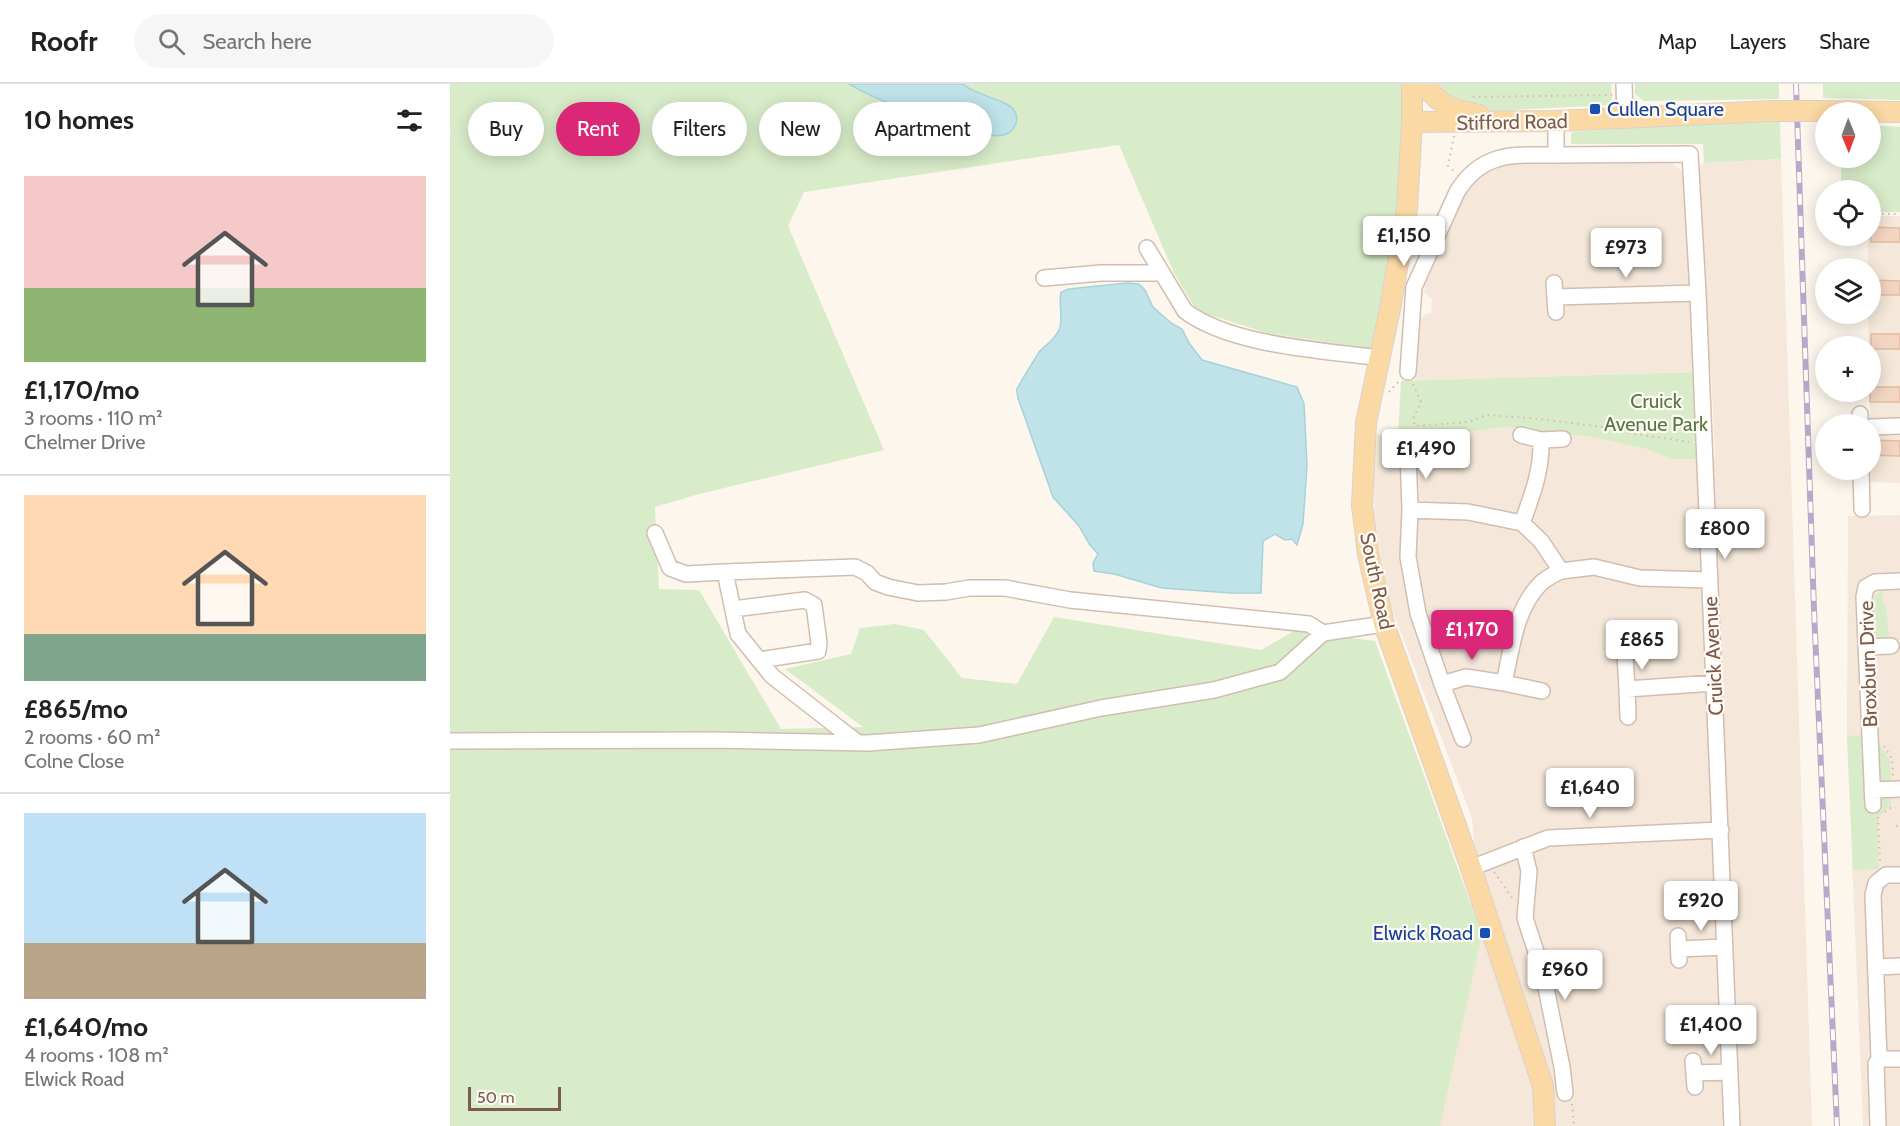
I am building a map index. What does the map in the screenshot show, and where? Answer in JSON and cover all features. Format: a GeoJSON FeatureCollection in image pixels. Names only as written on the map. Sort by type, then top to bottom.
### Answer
{"type":"FeatureCollection","features":[{"type":"Feature","properties":{"kind":"main road","name":"South Road"},"geometry":{"type":"LineString","coordinates":[[1412,84],[1407,209],[1366,423],[1362,505],[1368,554],[1384,624],[1471,868],[1544,1086],[1545,1126]]}},
{"type":"Feature","properties":{"kind":"main road"},"geometry":{"type":"LineString","coordinates":[[1424,84],[1438,102],[1452,108],[1514,123]]}},
{"type":"Feature","properties":{"kind":"main road","name":"Stifford Road"},"geometry":{"type":"LineString","coordinates":[[1412,122],[1514,123],[1772,111],[1900,112]]}},
{"type":"Feature","properties":{"kind":"street"},"geometry":{"type":"LineString","coordinates":[[1620,88],[1624,118]]}},
{"type":"Feature","properties":{"kind":"street"},"geometry":{"type":"LineString","coordinates":[[1408,372],[1414,287],[1457,192],[1476,169],[1492,159],[1508,155],[1556,155],[1556,121]]}},
{"type":"Feature","properties":{"kind":"street","name":"Cruick Avenue"},"geometry":{"type":"LineString","coordinates":[[1556,155],[1690,154],[1698,293],[1732,1126]]}},
{"type":"Feature","properties":{"kind":"street"},"geometry":{"type":"LineString","coordinates":[[1147,248],[1185,311],[1194,318],[1216,328],[1265,341],[1379,358]]}},
{"type":"Feature","properties":{"kind":"street"},"geometry":{"type":"LineString","coordinates":[[1044,278],[1101,273],[1161,273]]}},
{"type":"Feature","properties":{"kind":"street"},"geometry":{"type":"LineString","coordinates":[[1555,297],[1698,293]]}},
{"type":"Feature","properties":{"kind":"street"},"geometry":{"type":"LineString","coordinates":[[1881,427],[1900,426]]}},
{"type":"Feature","properties":{"kind":"street"},"geometry":{"type":"LineString","coordinates":[[1521,435],[1541,440],[1563,439]]}},
{"type":"Feature","properties":{"kind":"street"},"geometry":{"type":"LineString","coordinates":[[1522,523],[1537,481],[1542,458],[1541,440]]}},
{"type":"Feature","properties":{"kind":"street"},"geometry":{"type":"LineString","coordinates":[[1408,452],[1410,510],[1408,557],[1418,613],[1463,739]]}},
{"type":"Feature","properties":{"kind":"street"},"geometry":{"type":"LineString","coordinates":[[1861,480],[1862,509]]}},
{"type":"Feature","properties":{"kind":"street"},"geometry":{"type":"LineString","coordinates":[[1410,510],[1468,512],[1522,523],[1541,541],[1561,571]]}},
{"type":"Feature","properties":{"kind":"street"},"geometry":{"type":"LineString","coordinates":[[655,533],[670,568],[686,574],[855,567],[867,573],[875,582],[918,593],[969,588],[1005,588],[1070,600],[1309,624],[1323,633]]}},
{"type":"Feature","properties":{"kind":"street"},"geometry":{"type":"LineString","coordinates":[[1504,683],[1520,614],[1529,597],[1543,582],[1561,571],[1594,567],[1640,578],[1710,579]]}},
{"type":"Feature","properties":{"kind":"street"},"geometry":{"type":"LineString","coordinates":[[725,572],[738,634],[772,676],[858,743]]}},
{"type":"Feature","properties":{"kind":"street","name":"Broxburn Drive"},"geometry":{"type":"LineString","coordinates":[[1900,581],[1875,582],[1866,587],[1864,597],[1872,798],[1900,789]]}},
{"type":"Feature","properties":{"kind":"street"},"geometry":{"type":"LineString","coordinates":[[733,609],[805,600],[814,605],[818,651],[759,660]]}},
{"type":"Feature","properties":{"kind":"street"},"geometry":{"type":"LineString","coordinates":[[450,741],[715,740],[858,743],[979,735],[1101,708],[1214,690],[1280,672],[1323,633],[1384,624]]}},
{"type":"Feature","properties":{"kind":"street"},"geometry":{"type":"LineString","coordinates":[[1866,647],[1890,646]]}},
{"type":"Feature","properties":{"kind":"street"},"geometry":{"type":"LineString","coordinates":[[1625,655],[1628,717]]}},
{"type":"Feature","properties":{"kind":"street"},"geometry":{"type":"LineString","coordinates":[[1442,684],[1466,677],[1542,691]]}},
{"type":"Feature","properties":{"kind":"street"},"geometry":{"type":"LineString","coordinates":[[1627,689],[1714,683]]}},
{"type":"Feature","properties":{"kind":"street"},"geometry":{"type":"LineString","coordinates":[[1471,868],[1548,838],[1721,830]]}},
{"type":"Feature","properties":{"kind":"street"},"geometry":{"type":"LineString","coordinates":[[1523,847],[1530,871],[1525,918],[1543,973],[1565,1093]]}},
{"type":"Feature","properties":{"kind":"street"},"geometry":{"type":"LineString","coordinates":[[1878,1126],[1876,1064],[1879,1059],[1873,895],[1876,883],[1886,875],[1900,875]]}},
{"type":"Feature","properties":{"kind":"street"},"geometry":{"type":"LineString","coordinates":[[1678,948],[1725,947]]}},
{"type":"Feature","properties":{"kind":"street"},"geometry":{"type":"LineString","coordinates":[[1876,967],[1900,966]]}},
{"type":"Feature","properties":{"kind":"street"},"geometry":{"type":"LineString","coordinates":[[1879,1059],[1900,1059]]}},
{"type":"Feature","properties":{"kind":"street"},"geometry":{"type":"LineString","coordinates":[[1694,1074],[1730,1072]]}},
{"type":"Feature","properties":{"kind":"path"},"geometry":{"type":"LineString","coordinates":[[1469,97],[1609,96],[1620,88]]}},
{"type":"Feature","properties":{"kind":"path"},"geometry":{"type":"LineString","coordinates":[[1453,123],[1454,142],[1448,166],[1464,181]]}},
{"type":"Feature","properties":{"kind":"path"},"geometry":{"type":"LineString","coordinates":[[1881,214],[1900,214]]}},
{"type":"Feature","properties":{"kind":"path"},"geometry":{"type":"LineString","coordinates":[[1408,372],[1421,402],[1413,419],[1415,426],[1469,422],[1486,416],[1530,418],[1627,430],[1628,433],[1704,445]]}},
{"type":"Feature","properties":{"kind":"path"},"geometry":{"type":"LineString","coordinates":[[1565,1093],[1570,1092],[1574,1126]]}},
{"type":"Feature","properties":{"kind":"shaded area"},"geometry":{"type":"Polygon","coordinates":[[[1781,159],[1812,1126],[1439,1126],[1481,929],[1472,818],[1375,565],[1373,435],[1462,433],[1504,427],[1592,437],[1646,449],[1672,459],[1715,457],[1711,371],[1414,381],[1419,320],[1431,313],[1432,299],[1424,293],[1425,285],[1463,198],[1472,184],[1491,169],[1510,163],[1532,162],[1672,163],[1686,174],[1704,163],[1781,159]]]}},
{"type":"Feature","properties":{"kind":"shaded area"},"geometry":{"type":"Polygon","coordinates":[[[1881,216],[1900,216],[1900,483],[1870,482],[1870,480],[1881,480],[1881,414],[1870,414],[1870,402],[1881,402],[1881,336],[1869,336],[1868,324],[1881,324],[1881,258],[1868,258],[1868,246],[1881,246],[1881,216]]]}},
{"type":"Feature","properties":{"kind":"shaded area"},"geometry":{"type":"Polygon","coordinates":[[[1900,515],[1900,1126],[1863,1126],[1847,736],[1848,516],[1900,515]]]}},
{"type":"Feature","properties":{"kind":"green space"},"geometry":{"type":"Polygon","coordinates":[[[450,84],[1406,84],[1398,213],[1373,349],[1267,333],[1197,311],[1174,273],[1119,145],[804,192],[788,226],[884,450],[699,494],[655,507],[659,589],[699,590],[781,729],[863,727],[785,669],[851,654],[860,628],[895,624],[924,630],[962,678],[1017,684],[1054,617],[1261,650],[1294,631],[1375,641],[1482,935],[1440,1126],[450,1126],[450,84]]]}},
{"type":"Feature","properties":{"kind":"green space"},"geometry":{"type":"Polygon","coordinates":[[[1438,84],[1611,84],[1612,105],[1489,111],[1453,101],[1438,84]]]}},
{"type":"Feature","properties":{"kind":"green space"},"geometry":{"type":"Polygon","coordinates":[[[1635,84],[1779,84],[1779,99],[1644,101],[1635,94],[1635,84]]]}},
{"type":"Feature","properties":{"kind":"green space"},"geometry":{"type":"Polygon","coordinates":[[[1823,84],[1900,84],[1900,100],[1823,98],[1823,84]]]}},
{"type":"Feature","properties":{"kind":"green space"},"geometry":{"type":"Polygon","coordinates":[[[1780,122],[1781,159],[1704,163],[1703,144],[1571,144],[1571,132],[1710,123],[1780,122]]]}},
{"type":"Feature","properties":{"kind":"green space"},"geometry":{"type":"Polygon","coordinates":[[[1881,126],[1900,127],[1900,212],[1881,212],[1881,180],[1841,180],[1841,168],[1881,168],[1881,126]]]}},
{"type":"Feature","properties":{"kind":"green space","name":"Cruick Avenue Park"},"geometry":{"type":"Polygon","coordinates":[[[1694,372],[1697,459],[1672,459],[1646,449],[1592,437],[1504,427],[1462,433],[1398,435],[1401,381],[1694,372]]]}},
{"type":"Feature","properties":{"kind":"green space"},"geometry":{"type":"Polygon","coordinates":[[[1883,591],[1883,603],[1886,605],[1889,637],[1876,638],[1873,632],[1874,596],[1883,591]]]}},
{"type":"Feature","properties":{"kind":"green space"},"geometry":{"type":"Polygon","coordinates":[[[1862,735],[1866,742],[1880,797],[1884,794],[1891,794],[1891,805],[1878,817],[1878,869],[1853,870],[1847,736],[1862,735]]]}},
{"type":"Feature","properties":{"kind":"green space"},"geometry":{"type":"Polygon","coordinates":[[[1875,737],[1890,761],[1891,785],[1883,785],[1878,780],[1875,737]]]}},
{"type":"Feature","properties":{"kind":"water"},"geometry":{"type":"Polygon","coordinates":[[[849,84],[963,84],[1006,104],[1012,108],[1017,118],[1013,129],[997,136],[992,135],[992,102],[887,102],[849,84]]]}},
{"type":"Feature","properties":{"kind":"water"},"geometry":{"type":"Polygon","coordinates":[[[1127,283],[1139,284],[1145,290],[1153,307],[1171,323],[1182,329],[1202,360],[1297,387],[1304,404],[1307,465],[1303,524],[1297,545],[1292,539],[1285,540],[1275,534],[1263,541],[1261,593],[1162,588],[1114,574],[1094,571],[1093,563],[1098,554],[1079,526],[1053,497],[1018,398],[1017,389],[1039,352],[1059,330],[1061,292],[1069,289],[1127,283]]]}},
{"type":"Feature","properties":{"kind":"building"},"geometry":{"type":"Polygon","coordinates":[[[1881,227],[1900,228],[1900,242],[1881,242],[1881,227]]]}},
{"type":"Feature","properties":{"kind":"building"},"geometry":{"type":"Polygon","coordinates":[[[1881,280],[1900,281],[1900,295],[1881,295],[1881,280]]]}},
{"type":"Feature","properties":{"kind":"building"},"geometry":{"type":"Polygon","coordinates":[[[1871,334],[1900,334],[1900,349],[1881,349],[1881,336],[1871,336],[1871,334]]]}},
{"type":"Feature","properties":{"kind":"building"},"geometry":{"type":"Polygon","coordinates":[[[1881,387],[1900,387],[1900,402],[1881,402],[1881,387]]]}},
{"type":"Feature","properties":{"kind":"building"},"geometry":{"type":"Polygon","coordinates":[[[1881,440],[1900,441],[1900,456],[1881,455],[1881,440]]]}},
{"type":"Feature","properties":{"kind":"railway"},"geometry":{"type":"LineString","coordinates":[[1796,84],[1814,610],[1837,1126]]}},
{"type":"Feature","properties":{"kind":"place","name":"Cullen Square"},"geometry":{"type":"Point","coordinates":[1595,109]}},
{"type":"Feature","properties":{"kind":"place","name":"Elwick Road"},"geometry":{"type":"Point","coordinates":[1485,933]}}]}
